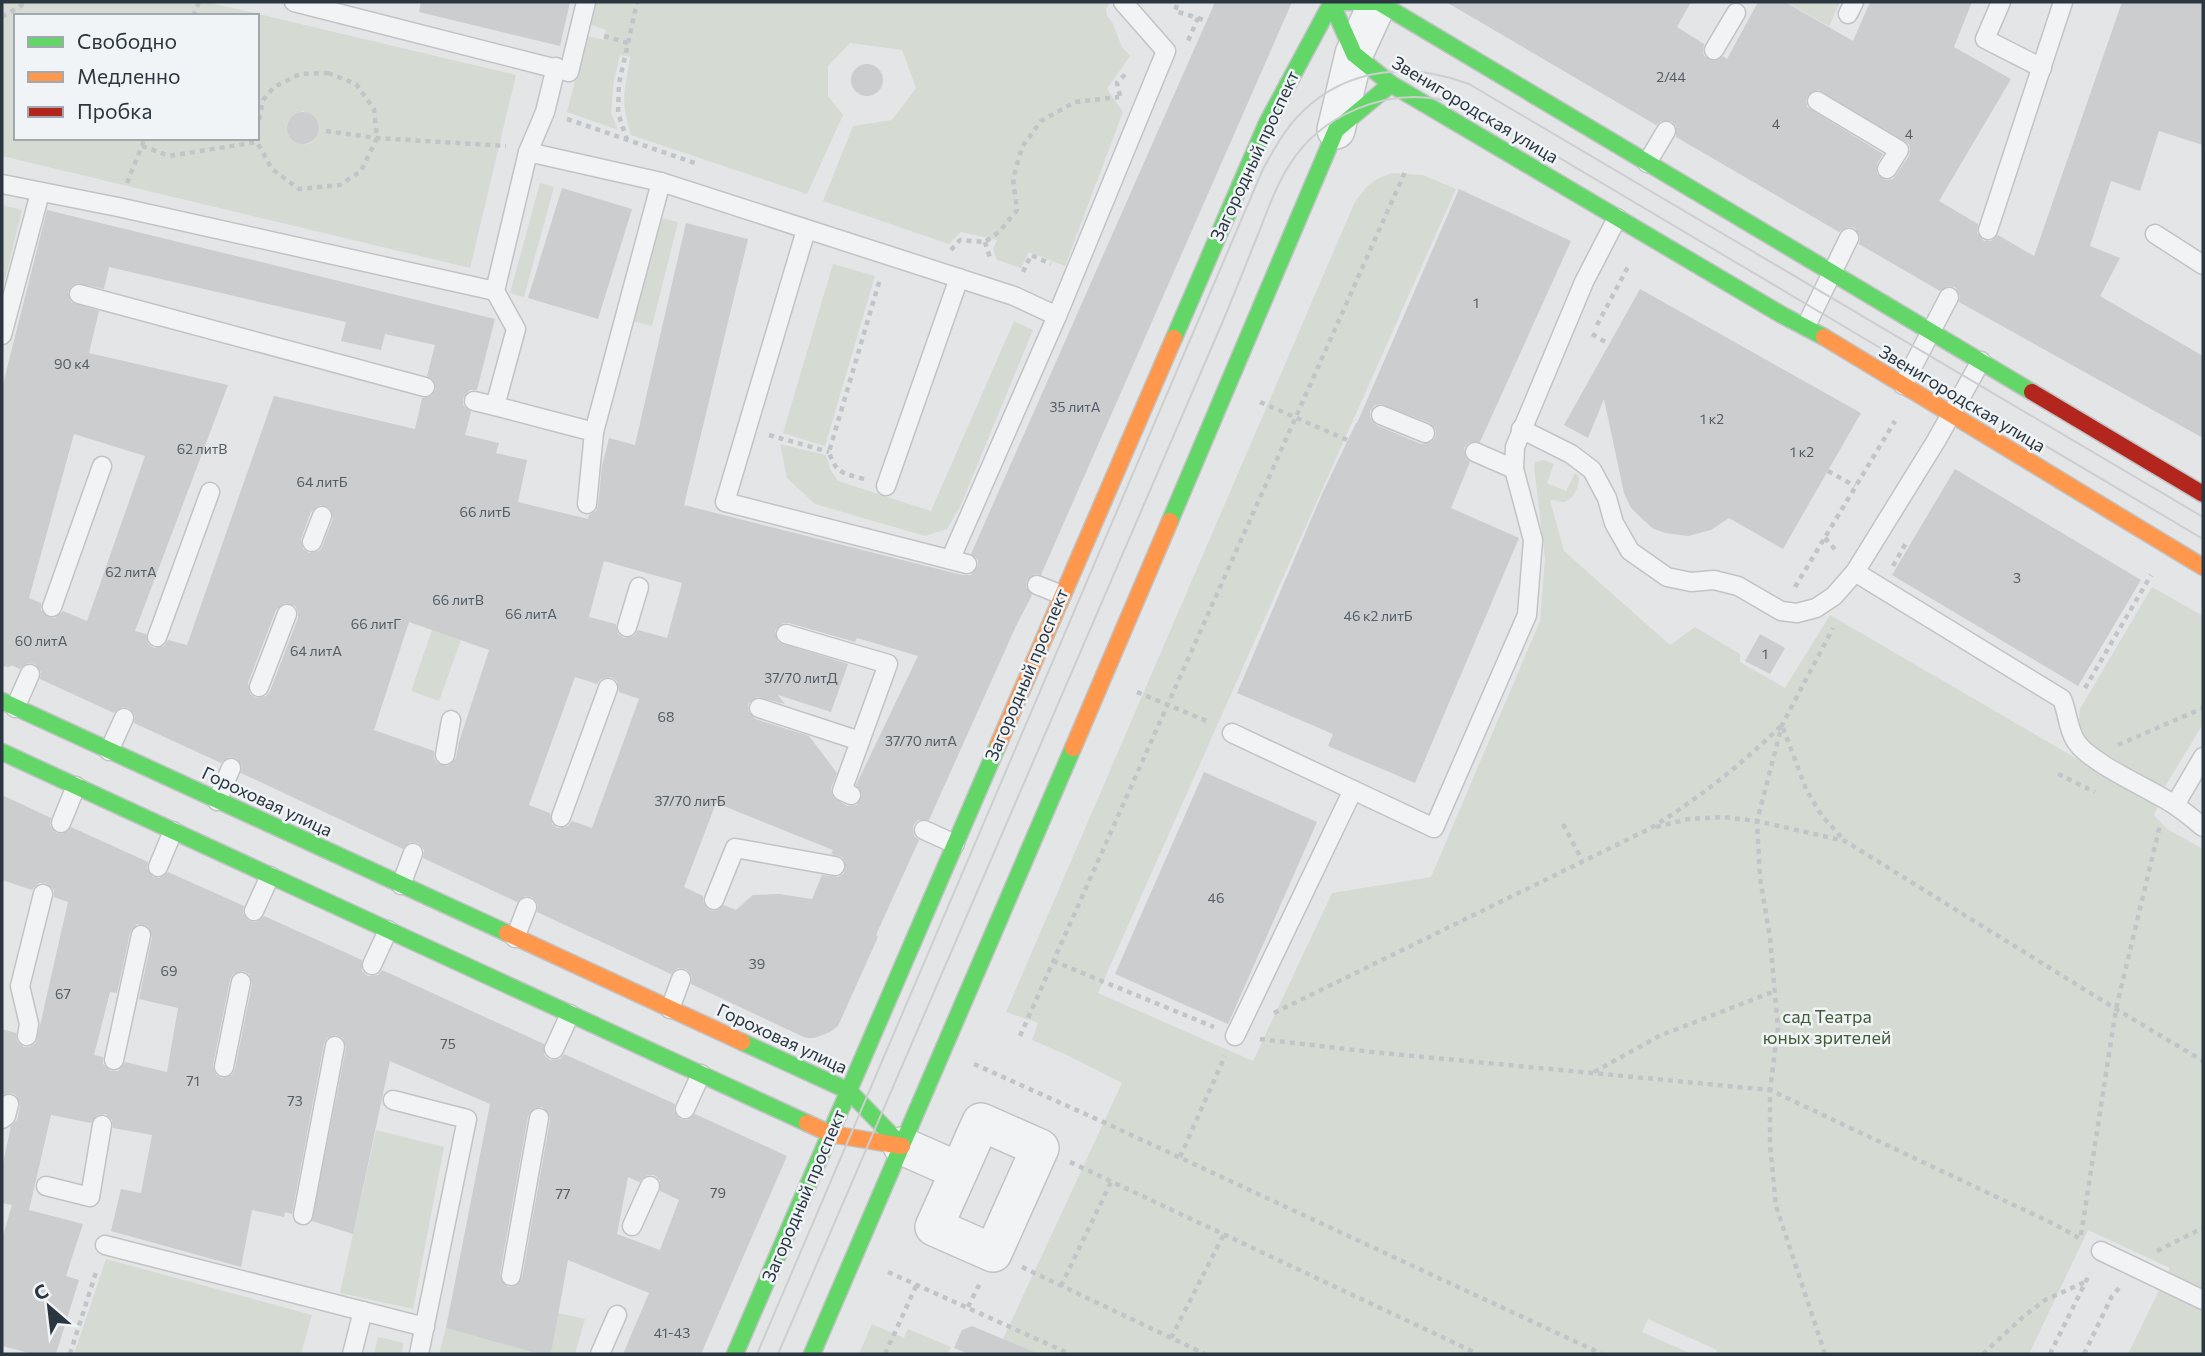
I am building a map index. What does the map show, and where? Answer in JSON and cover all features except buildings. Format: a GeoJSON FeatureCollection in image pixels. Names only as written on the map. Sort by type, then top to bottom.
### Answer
{"type":"FeatureCollection","features":[{"type":"Feature","properties":{"kind":"main road"},"geometry":{"type":"LineString","coordinates":[[1331,2],[1378,2],[2203,494]]}},
{"type":"Feature","properties":{"kind":"main road","name":"Звенигородская улица"},"geometry":{"type":"LineString","coordinates":[[1331,2],[1354,54],[1391,84],[1806,326],[2203,567]]}},
{"type":"Feature","properties":{"kind":"main road","name":"Загородный проспект"},"geometry":{"type":"LineString","coordinates":[[735,1354],[1267,123],[1331,2]]}},
{"type":"Feature","properties":{"kind":"main road"},"geometry":{"type":"LineString","coordinates":[[812,1354],[1336,130],[1391,84]]}},
{"type":"Feature","properties":{"kind":"main road","name":"Гороховая улица"},"geometry":{"type":"LineString","coordinates":[[9,705],[849,1091],[902,1146]]}},
{"type":"Feature","properties":{"kind":"main road"},"geometry":{"type":"LineString","coordinates":[[2,752],[831,1133],[902,1146]]}},
{"type":"Feature","properties":{"kind":"street"},"geometry":{"type":"LineString","coordinates":[[1336,130],[1354,54],[1378,2]]}},
{"type":"Feature","properties":{"kind":"street"},"geometry":{"type":"LineString","coordinates":[[981,1122],[1040,1148],[993,1253],[934,1227],[981,1122]]}},
{"type":"Feature","properties":{"kind":"street"},"geometry":{"type":"LineString","coordinates":[[902,1146],[959,1171]]}},
{"type":"Feature","properties":{"kind":"lane"},"geometry":{"type":"LineString","coordinates":[[294,2],[569,72],[586,2]]}},
{"type":"Feature","properties":{"kind":"lane"},"geometry":{"type":"LineString","coordinates":[[806,230],[725,502],[959,561],[1166,51],[1123,2]]}},
{"type":"Feature","properties":{"kind":"lane"},"geometry":{"type":"LineString","coordinates":[[2001,2],[1986,39],[2042,68]]}},
{"type":"Feature","properties":{"kind":"lane"},"geometry":{"type":"LineString","coordinates":[[1988,230],[2063,2]]}},
{"type":"Feature","properties":{"kind":"lane"},"geometry":{"type":"LineString","coordinates":[[1714,50],[1736,13]]}},
{"type":"Feature","properties":{"kind":"lane"},"geometry":{"type":"LineString","coordinates":[[495,406],[516,329],[495,291],[528,152],[545,112],[556,67]]}},
{"type":"Feature","properties":{"kind":"lane"},"geometry":{"type":"LineString","coordinates":[[1817,101],[1899,149],[1887,169]]}},
{"type":"Feature","properties":{"kind":"lane"},"geometry":{"type":"LineString","coordinates":[[1647,163],[1666,131]]}},
{"type":"Feature","properties":{"kind":"lane"},"geometry":{"type":"LineString","coordinates":[[528,152],[661,181],[1014,296],[1057,316]]}},
{"type":"Feature","properties":{"kind":"lane"},"geometry":{"type":"LineString","coordinates":[[587,504],[594,432],[661,181]]}},
{"type":"Feature","properties":{"kind":"lane"},"geometry":{"type":"LineString","coordinates":[[2,184],[118,207],[495,291]]}},
{"type":"Feature","properties":{"kind":"lane"},"geometry":{"type":"LineString","coordinates":[[2,335],[22,281],[40,193]]}},
{"type":"Feature","properties":{"kind":"lane"},"geometry":{"type":"LineString","coordinates":[[1232,733],[1434,828],[1527,615],[1533,540],[1514,469],[1515,447],[1584,282],[1617,218]]}},
{"type":"Feature","properties":{"kind":"lane"},"geometry":{"type":"LineString","coordinates":[[2155,234],[2203,265]]}},
{"type":"Feature","properties":{"kind":"lane"},"geometry":{"type":"LineString","coordinates":[[1806,326],[1849,238]]}},
{"type":"Feature","properties":{"kind":"lane"},"geometry":{"type":"LineString","coordinates":[[886,486],[958,278]]}},
{"type":"Feature","properties":{"kind":"lane"},"geometry":{"type":"LineString","coordinates":[[79,294],[425,387]]}},
{"type":"Feature","properties":{"kind":"lane"},"geometry":{"type":"LineString","coordinates":[[1903,386],[1950,297]]}},
{"type":"Feature","properties":{"kind":"lane"},"geometry":{"type":"LineString","coordinates":[[1521,429],[1571,454],[1592,470],[1607,498],[1614,523],[1630,551],[1667,578],[1691,582],[1714,580],[1738,586],[1781,611],[1797,613],[1816,608],[1834,596],[1855,572],[1951,416],[1981,361]]}},
{"type":"Feature","properties":{"kind":"lane"},"geometry":{"type":"LineString","coordinates":[[474,401],[594,432]]}},
{"type":"Feature","properties":{"kind":"lane"},"geometry":{"type":"LineString","coordinates":[[1381,415],[1425,433]]}},
{"type":"Feature","properties":{"kind":"lane"},"geometry":{"type":"LineString","coordinates":[[1475,452],[1514,469]]}},
{"type":"Feature","properties":{"kind":"lane"},"geometry":{"type":"LineString","coordinates":[[52,607],[102,466]]}},
{"type":"Feature","properties":{"kind":"lane"},"geometry":{"type":"LineString","coordinates":[[157,637],[210,492]]}},
{"type":"Feature","properties":{"kind":"lane"},"geometry":{"type":"LineString","coordinates":[[312,542],[322,516]]}},
{"type":"Feature","properties":{"kind":"lane"},"geometry":{"type":"LineString","coordinates":[[1855,572],[2062,699],[2069,716],[2071,734],[2079,746],[2092,757],[2175,805],[2203,827]]}},
{"type":"Feature","properties":{"kind":"lane"},"geometry":{"type":"LineString","coordinates":[[1037,585],[1062,595]]}},
{"type":"Feature","properties":{"kind":"lane"},"geometry":{"type":"LineString","coordinates":[[627,627],[639,587]]}},
{"type":"Feature","properties":{"kind":"lane"},"geometry":{"type":"LineString","coordinates":[[259,687],[287,614]]}},
{"type":"Feature","properties":{"kind":"lane"},"geometry":{"type":"LineString","coordinates":[[786,634],[888,664],[842,791],[851,795]]}},
{"type":"Feature","properties":{"kind":"lane"},"geometry":{"type":"LineString","coordinates":[[9,705],[30,674]]}},
{"type":"Feature","properties":{"kind":"lane"},"geometry":{"type":"LineString","coordinates":[[561,817],[608,688]]}},
{"type":"Feature","properties":{"kind":"lane"},"geometry":{"type":"LineString","coordinates":[[759,708],[860,741]]}},
{"type":"Feature","properties":{"kind":"lane"},"geometry":{"type":"LineString","coordinates":[[109,751],[124,718]]}},
{"type":"Feature","properties":{"kind":"lane"},"geometry":{"type":"LineString","coordinates":[[445,755],[451,720]]}},
{"type":"Feature","properties":{"kind":"lane"},"geometry":{"type":"LineString","coordinates":[[2175,805],[2203,757]]}},
{"type":"Feature","properties":{"kind":"lane"},"geometry":{"type":"LineString","coordinates":[[217,801],[231,768]]}},
{"type":"Feature","properties":{"kind":"lane"},"geometry":{"type":"LineString","coordinates":[[61,822],[76,786]]}},
{"type":"Feature","properties":{"kind":"lane"},"geometry":{"type":"LineString","coordinates":[[1234,1036],[1353,790]]}},
{"type":"Feature","properties":{"kind":"lane"},"geometry":{"type":"LineString","coordinates":[[924,830],[955,844]]}},
{"type":"Feature","properties":{"kind":"lane"},"geometry":{"type":"LineString","coordinates":[[158,867],[173,831]]}},
{"type":"Feature","properties":{"kind":"lane"},"geometry":{"type":"LineString","coordinates":[[714,900],[735,848],[835,866]]}},
{"type":"Feature","properties":{"kind":"lane"},"geometry":{"type":"LineString","coordinates":[[401,885],[413,853]]}},
{"type":"Feature","properties":{"kind":"lane"},"geometry":{"type":"LineString","coordinates":[[254,911],[270,876]]}},
{"type":"Feature","properties":{"kind":"lane"},"geometry":{"type":"LineString","coordinates":[[27,1036],[29,1024],[20,986],[43,894]]}},
{"type":"Feature","properties":{"kind":"lane"},"geometry":{"type":"LineString","coordinates":[[515,938],[527,907]]}},
{"type":"Feature","properties":{"kind":"lane"},"geometry":{"type":"LineString","coordinates":[[372,965],[388,930]]}},
{"type":"Feature","properties":{"kind":"lane"},"geometry":{"type":"LineString","coordinates":[[114,1060],[141,935]]}},
{"type":"Feature","properties":{"kind":"lane"},"geometry":{"type":"LineString","coordinates":[[670,1009],[681,979]]}},
{"type":"Feature","properties":{"kind":"lane"},"geometry":{"type":"LineString","coordinates":[[224,1067],[240,982]]}},
{"type":"Feature","properties":{"kind":"lane"},"geometry":{"type":"LineString","coordinates":[[554,1049],[570,1014]]}},
{"type":"Feature","properties":{"kind":"lane"},"geometry":{"type":"LineString","coordinates":[[303,1215],[335,1046]]}},
{"type":"Feature","properties":{"kind":"lane"},"geometry":{"type":"LineString","coordinates":[[685,1109],[701,1074]]}},
{"type":"Feature","properties":{"kind":"lane"},"geometry":{"type":"LineString","coordinates":[[393,1100],[467,1119],[419,1354]]}},
{"type":"Feature","properties":{"kind":"lane"},"geometry":{"type":"LineString","coordinates":[[511,1276],[539,1118]]}},
{"type":"Feature","properties":{"kind":"lane"},"geometry":{"type":"LineString","coordinates":[[46,1186],[90,1197],[102,1125]]}},
{"type":"Feature","properties":{"kind":"lane"},"geometry":{"type":"LineString","coordinates":[[632,1226],[650,1186]]}},
{"type":"Feature","properties":{"kind":"lane"},"geometry":{"type":"LineString","coordinates":[[105,1245],[425,1327]]}},
{"type":"Feature","properties":{"kind":"lane"},"geometry":{"type":"LineString","coordinates":[[2101,1251],[2203,1300]]}},
{"type":"Feature","properties":{"kind":"lane"},"geometry":{"type":"LineString","coordinates":[[352,1354],[363,1311]]}},
{"type":"Feature","properties":{"kind":"lane"},"geometry":{"type":"LineString","coordinates":[[600,1354],[617,1314]]}},
{"type":"Feature","properties":{"kind":"path"},"geometry":{"type":"LineString","coordinates":[[2,17],[27,2]]}},
{"type":"Feature","properties":{"kind":"path"},"geometry":{"type":"LineString","coordinates":[[626,140],[618,113],[619,83],[637,2]]}},
{"type":"Feature","properties":{"kind":"path"},"geometry":{"type":"LineString","coordinates":[[1198,18],[1207,22]]}},
{"type":"Feature","properties":{"kind":"path"},"geometry":{"type":"LineString","coordinates":[[580,28],[628,43]]}},
{"type":"Feature","properties":{"kind":"path"},"geometry":{"type":"LineString","coordinates":[[142,146],[169,156],[257,142],[272,169],[299,189],[340,185],[361,171],[377,138],[374,109],[356,84],[328,73],[300,74],[274,87],[263,100],[259,121]]}},
{"type":"Feature","properties":{"kind":"path"},"geometry":{"type":"LineString","coordinates":[[951,251],[960,240],[985,242],[1000,231],[1017,210],[1013,179],[1022,146],[1041,121],[1075,102],[1120,96]]}},
{"type":"Feature","properties":{"kind":"path"},"geometry":{"type":"LineString","coordinates":[[259,98],[263,100]]}},
{"type":"Feature","properties":{"kind":"path"},"geometry":{"type":"LineString","coordinates":[[326,131],[377,138],[510,146],[528,152]]}},
{"type":"Feature","properties":{"kind":"path"},"geometry":{"type":"LineString","coordinates":[[118,207],[144,140]]}},
{"type":"Feature","properties":{"kind":"path"},"geometry":{"type":"LineString","coordinates":[[1020,1036],[1027,1015],[1405,172]]}},
{"type":"Feature","properties":{"kind":"path"},"geometry":{"type":"LineString","coordinates":[[985,242],[992,265]]}},
{"type":"Feature","properties":{"kind":"path"},"geometry":{"type":"LineString","coordinates":[[886,486],[839,472],[833,465],[829,452],[887,254]]}},
{"type":"Feature","properties":{"kind":"path"},"geometry":{"type":"LineString","coordinates":[[1592,334],[1609,344]]}},
{"type":"Feature","properties":{"kind":"path"},"geometry":{"type":"LineString","coordinates":[[1259,402],[1347,440]]}},
{"type":"Feature","properties":{"kind":"path"},"geometry":{"type":"LineString","coordinates":[[1781,611],[1897,417]]}},
{"type":"Feature","properties":{"kind":"path"},"geometry":{"type":"LineString","coordinates":[[746,428],[829,452]]}},
{"type":"Feature","properties":{"kind":"path"},"geometry":{"type":"LineString","coordinates":[[1828,471],[1855,486]]}},
{"type":"Feature","properties":{"kind":"path"},"geometry":{"type":"LineString","coordinates":[[1825,538],[1855,572],[1838,619],[1782,726],[1757,821],[1760,878],[1770,938],[1778,1028],[1770,1090],[1770,1145],[1776,1206],[1825,1354]]}},
{"type":"Feature","properties":{"kind":"path"},"geometry":{"type":"LineString","coordinates":[[2069,716],[2154,572]]}},
{"type":"Feature","properties":{"kind":"path"},"geometry":{"type":"LineString","coordinates":[[1133,690],[1232,733]]}},
{"type":"Feature","properties":{"kind":"path"},"geometry":{"type":"LineString","coordinates":[[2092,757],[2203,709]]}},
{"type":"Feature","properties":{"kind":"path"},"geometry":{"type":"LineString","coordinates":[[1180,1157],[1234,1036],[1265,1017],[1649,829],[1714,786],[1782,726]]}},
{"type":"Feature","properties":{"kind":"path"},"geometry":{"type":"LineString","coordinates":[[1782,726],[1805,789],[1822,816],[1845,841],[2203,1061]]}},
{"type":"Feature","properties":{"kind":"path"},"geometry":{"type":"LineString","coordinates":[[1053,961],[1234,1036],[1770,1090],[2054,1224],[2080,1239],[2116,1009],[2160,825],[2175,805]]}},
{"type":"Feature","properties":{"kind":"path"},"geometry":{"type":"LineString","coordinates":[[1649,829],[1689,818],[1723,817],[1757,821],[1845,841]]}},
{"type":"Feature","properties":{"kind":"path"},"geometry":{"type":"LineString","coordinates":[[1563,824],[1582,860]]}},
{"type":"Feature","properties":{"kind":"path"},"geometry":{"type":"LineString","coordinates":[[1592,1072],[1659,1036],[1775,991]]}},
{"type":"Feature","properties":{"kind":"path"},"geometry":{"type":"LineString","coordinates":[[970,1062],[1602,1354]]}},
{"type":"Feature","properties":{"kind":"path"},"geometry":{"type":"LineString","coordinates":[[1061,1103],[1040,1148],[1478,1354]]}},
{"type":"Feature","properties":{"kind":"path"},"geometry":{"type":"LineString","coordinates":[[1061,1286],[1111,1182]]}},
{"type":"Feature","properties":{"kind":"path"},"geometry":{"type":"LineString","coordinates":[[1171,1338],[1223,1234]]}},
{"type":"Feature","properties":{"kind":"path"},"geometry":{"type":"LineString","coordinates":[[70,1354],[105,1245]]}},
{"type":"Feature","properties":{"kind":"path"},"geometry":{"type":"LineString","coordinates":[[2050,1354],[2101,1251]]}},
{"type":"Feature","properties":{"kind":"path"},"geometry":{"type":"LineString","coordinates":[[968,1307],[993,1253],[1205,1354]]}},
{"type":"Feature","properties":{"kind":"path"},"geometry":{"type":"LineString","coordinates":[[888,1272],[1070,1354]]}},
{"type":"Feature","properties":{"kind":"path"},"geometry":{"type":"LineString","coordinates":[[1983,1354],[2045,1300],[2086,1281]]}},
{"type":"Feature","properties":{"kind":"path"},"geometry":{"type":"LineString","coordinates":[[885,1354],[917,1284]]}},
{"type":"Feature","properties":{"kind":"path"},"geometry":{"type":"LineString","coordinates":[[2084,1354],[2112,1296],[2120,1288],[2130,1286]]}},
{"type":"Feature","properties":{"kind":"green space"},"geometry":{"type":"Polygon","coordinates":[[[2,2],[207,2],[258,14],[14,14],[14,140],[259,140],[259,14],[516,75],[470,268],[2,156],[2,2]],[[303,111],[287,123],[287,131],[297,142],[311,143],[317,136],[319,123],[303,111]]]}},
{"type":"Feature","properties":{"kind":"green space"},"geometry":{"type":"Polygon","coordinates":[[[594,2],[1110,2],[1106,9],[1107,16],[1122,47],[1130,56],[1107,89],[1123,112],[1065,266],[1029,252],[1021,268],[997,260],[993,249],[997,240],[961,232],[949,244],[823,201],[853,126],[892,120],[916,88],[902,50],[850,43],[828,66],[828,96],[843,115],[807,194],[631,135],[625,104],[630,57],[620,55],[614,80],[611,113],[618,130],[567,112],[587,36],[604,40],[606,30],[589,24],[594,2]]]}},
{"type":"Feature","properties":{"kind":"green space"},"geometry":{"type":"Polygon","coordinates":[[[1840,2],[1829,26],[1789,4],[1840,2]]]}},
{"type":"Feature","properties":{"kind":"green space","name":"сад Театра юных зрителей"},"geometry":{"type":"Polygon","coordinates":[[[1393,173],[1423,175],[1456,189],[1098,993],[1253,1061],[1332,893],[1431,877],[1540,621],[1545,558],[1534,467],[1535,462],[1544,460],[1554,464],[1547,483],[1566,491],[1575,473],[1579,478],[1577,489],[1570,499],[1563,502],[1550,500],[1564,551],[1670,645],[1695,627],[1740,654],[1740,662],[1785,688],[1830,615],[2158,806],[2154,815],[2167,829],[2203,849],[2203,1354],[2128,1354],[2170,1268],[2088,1230],[2029,1354],[1716,1354],[1717,1350],[1648,1319],[1642,1332],[1692,1354],[996,1354],[1122,1083],[1032,1040],[1038,1023],[1006,1012],[1354,204],[1370,184],[1393,173]]]}},
{"type":"Feature","properties":{"kind":"green space"},"geometry":{"type":"Polygon","coordinates":[[[540,183],[554,187],[524,297],[510,293],[540,183]]]}},
{"type":"Feature","properties":{"kind":"green space"},"geometry":{"type":"Polygon","coordinates":[[[2,205],[22,210],[2,292],[2,205]]]}},
{"type":"Feature","properties":{"kind":"green space"},"geometry":{"type":"Polygon","coordinates":[[[657,217],[678,222],[652,326],[632,321],[657,217]]]}},
{"type":"Feature","properties":{"kind":"green space"},"geometry":{"type":"Polygon","coordinates":[[[833,264],[875,276],[825,446],[783,433],[833,264]]]}},
{"type":"Feature","properties":{"kind":"green space"},"geometry":{"type":"Polygon","coordinates":[[[1014,321],[1033,330],[960,507],[947,529],[925,536],[815,504],[787,478],[780,444],[826,455],[830,469],[838,481],[931,511],[1014,321]]]}},
{"type":"Feature","properties":{"kind":"green space"},"geometry":{"type":"Polygon","coordinates":[[[2152,587],[2203,616],[2203,724],[2164,788],[2089,744],[2083,737],[2079,723],[2080,709],[2152,587]]]}},
{"type":"Feature","properties":{"kind":"green space"},"geometry":{"type":"Polygon","coordinates":[[[432,630],[461,640],[439,701],[411,691],[432,630]]]}},
{"type":"Feature","properties":{"kind":"green space"},"geometry":{"type":"Polygon","coordinates":[[[376,1130],[444,1147],[413,1309],[340,1293],[376,1130]]]}},
{"type":"Feature","properties":{"kind":"green space"},"geometry":{"type":"Polygon","coordinates":[[[106,1259],[312,1315],[301,1354],[74,1354],[106,1259]]]}},
{"type":"Feature","properties":{"kind":"green space"},"geometry":{"type":"Polygon","coordinates":[[[558,1313],[585,1319],[575,1354],[551,1354],[558,1313]]]}},
{"type":"Feature","properties":{"kind":"green space"},"geometry":{"type":"Polygon","coordinates":[[[872,1324],[904,1338],[908,1329],[951,1347],[948,1354],[859,1354],[872,1324]]]}},
{"type":"Feature","properties":{"kind":"green space"},"geometry":{"type":"Polygon","coordinates":[[[446,1328],[539,1354],[439,1354],[446,1328]]]}},
{"type":"Feature","properties":{"kind":"green space"},"geometry":{"type":"Polygon","coordinates":[[[378,1337],[404,1343],[401,1354],[374,1354],[378,1337]]]}},
{"type":"Feature","properties":{"kind":"tram line"},"geometry":{"type":"LineString","coordinates":[[757,1354],[1263,169],[1291,124],[1321,96],[1340,85],[1361,77],[1404,71],[1447,77],[1469,84],[2203,517]]}},
{"type":"Feature","properties":{"kind":"tram line"},"geometry":{"type":"LineString","coordinates":[[778,1354],[1223,321],[1274,195],[1285,172],[1303,147],[1337,119],[1377,102],[1421,97],[1456,103],[1492,118],[2203,539]]}},
{"type":"Feature","properties":{"kind":"traffic: fast"},"geometry":{"type":"LineString","coordinates":[[1331,2],[1378,2],[2032,392]]}},
{"type":"Feature","properties":{"kind":"traffic: fast"},"geometry":{"type":"LineString","coordinates":[[1331,2],[1354,54],[1391,84],[1782,315],[1824,337]]}},
{"type":"Feature","properties":{"kind":"traffic: fast"},"geometry":{"type":"LineString","coordinates":[[1174,338],[1267,123],[1332,2]]}},
{"type":"Feature","properties":{"kind":"traffic: fast"},"geometry":{"type":"LineString","coordinates":[[1170,521],[1336,130],[1391,84]]}},
{"type":"Feature","properties":{"kind":"traffic: fast"},"geometry":{"type":"LineString","coordinates":[[2,701],[507,933]]}},
{"type":"Feature","properties":{"kind":"traffic: fast"},"geometry":{"type":"LineString","coordinates":[[735,1354],[998,745]]}},
{"type":"Feature","properties":{"kind":"traffic: fast"},"geometry":{"type":"LineString","coordinates":[[812,1354],[1073,748]]}},
{"type":"Feature","properties":{"kind":"traffic: fast"},"geometry":{"type":"LineString","coordinates":[[2,752],[807,1123]]}},
{"type":"Feature","properties":{"kind":"traffic: fast"},"geometry":{"type":"LineString","coordinates":[[742,1042],[849,1091],[902,1146]]}},
{"type":"Feature","properties":{"kind":"traffic: slow"},"geometry":{"type":"LineString","coordinates":[[1824,337],[2203,567]]}},
{"type":"Feature","properties":{"kind":"traffic: slow"},"geometry":{"type":"LineString","coordinates":[[998,745],[1174,338]]}},
{"type":"Feature","properties":{"kind":"traffic: slow"},"geometry":{"type":"LineString","coordinates":[[1073,748],[1170,521]]}},
{"type":"Feature","properties":{"kind":"traffic: slow"},"geometry":{"type":"LineString","coordinates":[[507,933],[742,1042]]}},
{"type":"Feature","properties":{"kind":"traffic: slow"},"geometry":{"type":"LineString","coordinates":[[807,1123],[831,1134],[902,1146]]}},
{"type":"Feature","properties":{"kind":"traffic: jam"},"geometry":{"type":"LineString","coordinates":[[2032,392],[2203,494]]}}]}
